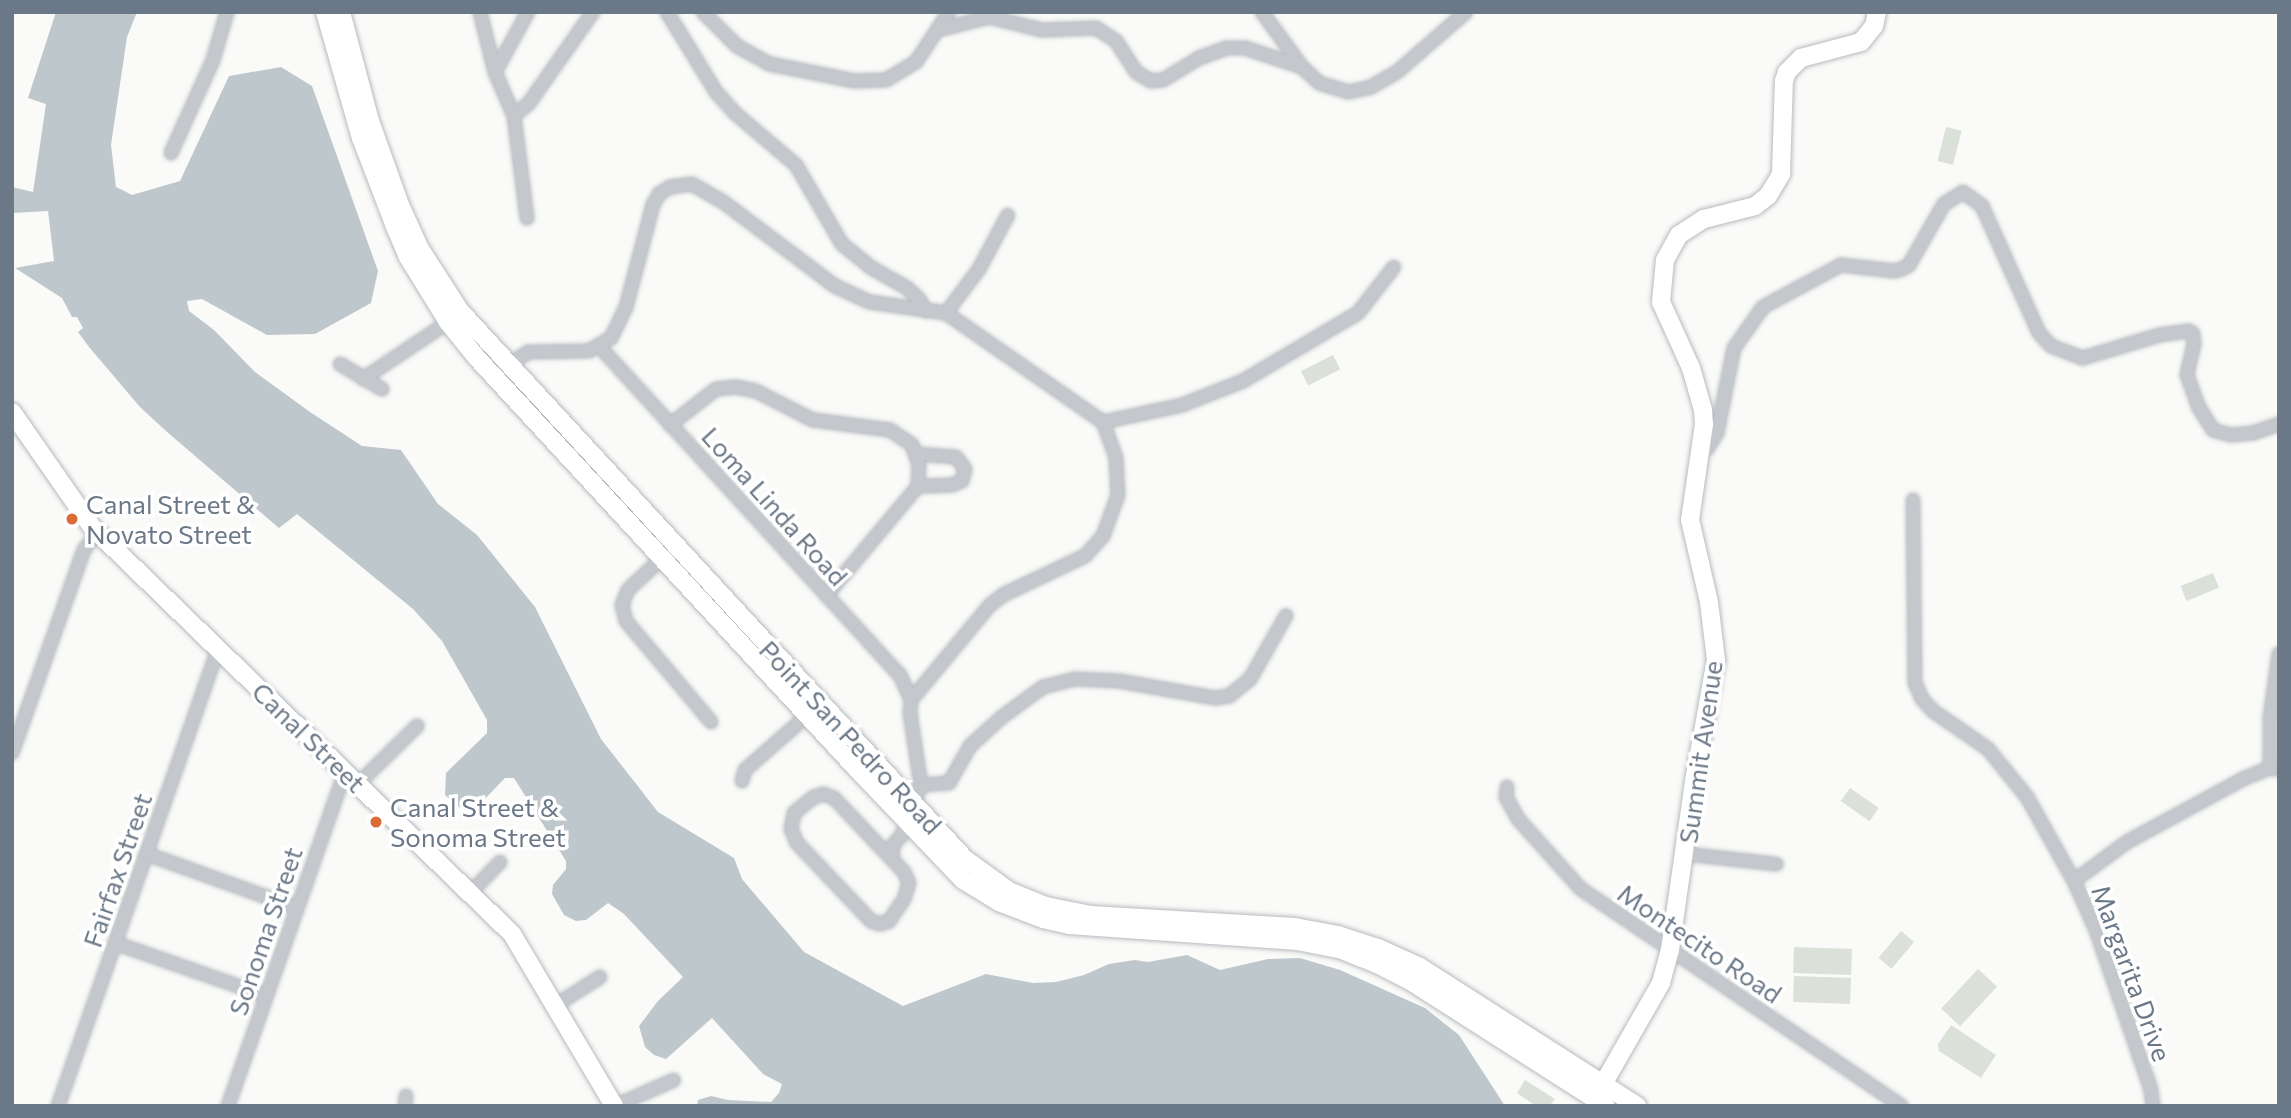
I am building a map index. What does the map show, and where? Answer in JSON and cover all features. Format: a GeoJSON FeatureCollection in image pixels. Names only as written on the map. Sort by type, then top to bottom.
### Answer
{"type":"FeatureCollection","features":[{"type":"Feature","properties":{"kind":"main road","name":"Point San Pedro Road"},"geometry":{"type":"LineString","coordinates":[[325,12],[361,138],[396,229],[408,257],[448,322],[502,370],[910,814],[963,880],[999,902],[1043,919],[1095,928],[1297,941],[1339,949],[1412,982],[1600,1098],[1637,1106]]}},
{"type":"Feature","properties":{"kind":"main road","name":"Point San Pedro Road"},"geometry":{"type":"LineString","coordinates":[[341,12],[370,121],[400,205],[420,249],[502,370]]}},
{"type":"Feature","properties":{"kind":"main road","name":"Summit Avenue"},"geometry":{"type":"LineString","coordinates":[[1600,1098],[1661,983],[1670,950],[1694,780],[1716,660],[1709,602],[1690,520],[1703,410],[1691,369],[1661,302],[1665,260],[1679,235],[1704,219],[1755,206],[1768,196],[1781,174],[1784,81],[1787,72],[1801,58],[1861,42],[1874,26],[1877,12]]}},
{"type":"Feature","properties":{"kind":"main road","name":"Canal Street"},"geometry":{"type":"LineString","coordinates":[[12,412],[97,532],[512,934],[615,1106]]}},
{"type":"Feature","properties":{"kind":"street"},"geometry":{"type":"LineString","coordinates":[[171,153],[213,60],[227,12]]}},
{"type":"Feature","properties":{"kind":"street"},"geometry":{"type":"LineString","coordinates":[[480,12],[495,72],[514,116],[527,218]]}},
{"type":"Feature","properties":{"kind":"street"},"geometry":{"type":"LineString","coordinates":[[495,72],[528,12]]}},
{"type":"Feature","properties":{"kind":"street"},"geometry":{"type":"LineString","coordinates":[[514,116],[529,103],[593,12]]}},
{"type":"Feature","properties":{"kind":"street"},"geometry":{"type":"LineString","coordinates":[[667,12],[716,92],[736,114],[796,165],[842,244],[870,267],[907,288],[926,311]]}},
{"type":"Feature","properties":{"kind":"street"},"geometry":{"type":"LineString","coordinates":[[703,12],[737,46],[770,64],[854,81],[886,80],[916,62],[949,12]]}},
{"type":"Feature","properties":{"kind":"street"},"geometry":{"type":"LineString","coordinates":[[1262,12],[1302,67],[1319,83],[1348,92],[1371,88],[1397,72],[1466,12]]}},
{"type":"Feature","properties":{"kind":"street"},"geometry":{"type":"LineString","coordinates":[[938,30],[989,17],[1041,30],[1096,29],[1116,41],[1136,72],[1151,81],[1163,80],[1199,58],[1227,48],[1257,50],[1302,67]]}},
{"type":"Feature","properties":{"kind":"street"},"geometry":{"type":"LineString","coordinates":[[502,370],[528,352],[572,353],[600,346],[620,323],[653,205],[659,194],[679,183],[706,190],[835,286],[870,302],[946,313],[1103,422],[1116,458],[1118,495],[1103,536],[1085,556],[1003,595],[990,605],[911,700],[910,713],[921,785],[901,835],[893,845],[892,859]]}},
{"type":"Feature","properties":{"kind":"street"},"geometry":{"type":"LineString","coordinates":[[1700,452],[1707,449],[1717,433],[1734,348],[1763,307],[1841,265],[1895,271],[1909,265],[1944,204],[1962,192],[1982,206],[2039,332],[2051,346],[2083,358],[2159,335],[2189,331],[2193,334],[2194,344],[2187,375],[2198,407],[2208,425],[2222,434],[2231,435],[2253,433],[2279,424]]}},
{"type":"Feature","properties":{"kind":"street"},"geometry":{"type":"LineString","coordinates":[[946,313],[979,269],[1008,215]]}},
{"type":"Feature","properties":{"kind":"street"},"geometry":{"type":"LineString","coordinates":[[1103,422],[1181,405],[1242,381],[1358,313],[1394,267]]}},
{"type":"Feature","properties":{"kind":"street"},"geometry":{"type":"LineString","coordinates":[[363,379],[448,322]]}},
{"type":"Feature","properties":{"kind":"street","name":"Loma Linda Road"},"geometry":{"type":"LineString","coordinates":[[600,346],[900,675],[911,700]]}},
{"type":"Feature","properties":{"kind":"street"},"geometry":{"type":"LineString","coordinates":[[340,365],[382,389]]}},
{"type":"Feature","properties":{"kind":"street"},"geometry":{"type":"LineString","coordinates":[[670,425],[716,389],[736,387],[756,391],[813,420],[890,430],[904,437],[916,454],[920,477],[918,486],[826,596]]}},
{"type":"Feature","properties":{"kind":"street"},"geometry":{"type":"LineString","coordinates":[[916,454],[956,457],[965,469],[962,481],[952,485],[918,486]]}},
{"type":"Feature","properties":{"kind":"street"},"geometry":{"type":"LineString","coordinates":[[1913,500],[1915,683],[1922,699],[1933,710],[1987,749],[2021,788],[2074,881]]}},
{"type":"Feature","properties":{"kind":"street"},"geometry":{"type":"LineString","coordinates":[[12,753],[83,550],[97,532]]}},
{"type":"Feature","properties":{"kind":"street"},"geometry":{"type":"LineString","coordinates":[[668,552],[628,590],[622,605],[626,621],[710,722]]}},
{"type":"Feature","properties":{"kind":"street"},"geometry":{"type":"LineString","coordinates":[[921,785],[949,783],[970,746],[1002,717],[1043,687],[1076,679],[1109,680],[1215,698],[1229,696],[1250,679],[1286,615]]}},
{"type":"Feature","properties":{"kind":"street","name":"Fairfax Street"},"geometry":{"type":"LineString","coordinates":[[58,1106],[218,649]]}},
{"type":"Feature","properties":{"kind":"street"},"geometry":{"type":"LineString","coordinates":[[2274,769],[2270,718],[2279,654]]}},
{"type":"Feature","properties":{"kind":"street"},"geometry":{"type":"LineString","coordinates":[[742,781],[746,770],[814,710]]}},
{"type":"Feature","properties":{"kind":"street"},"geometry":{"type":"LineString","coordinates":[[351,778],[417,726]]}},
{"type":"Feature","properties":{"kind":"street","name":"Margarita Drive"},"geometry":{"type":"LineString","coordinates":[[2153,1106],[2151,1090],[2096,930],[2074,881],[2127,842],[2245,778],[2274,769]]}},
{"type":"Feature","properties":{"kind":"street","name":"Sonoma Street"},"geometry":{"type":"LineString","coordinates":[[228,1106],[298,908],[351,778]]}},
{"type":"Feature","properties":{"kind":"street","name":"Montecito Road"},"geometry":{"type":"LineString","coordinates":[[1507,787],[1506,797],[1519,820],[1581,889],[1902,1106]]}},
{"type":"Feature","properties":{"kind":"street"},"geometry":{"type":"LineString","coordinates":[[824,794],[834,798],[872,838],[892,859],[909,883],[897,910],[889,921],[880,924],[871,921],[797,844],[791,830],[792,818],[814,797],[824,794]]}},
{"type":"Feature","properties":{"kind":"street"},"geometry":{"type":"LineString","coordinates":[[872,838],[890,834],[910,814]]}},
{"type":"Feature","properties":{"kind":"street"},"geometry":{"type":"LineString","coordinates":[[147,854],[298,908]]}},
{"type":"Feature","properties":{"kind":"street"},"geometry":{"type":"LineString","coordinates":[[1685,854],[1776,864]]}},
{"type":"Feature","properties":{"kind":"street"},"geometry":{"type":"LineString","coordinates":[[470,893],[500,862]]}},
{"type":"Feature","properties":{"kind":"street"},"geometry":{"type":"LineString","coordinates":[[115,943],[266,996]]}},
{"type":"Feature","properties":{"kind":"street"},"geometry":{"type":"LineString","coordinates":[[556,1005],[600,977]]}},
{"type":"Feature","properties":{"kind":"street"},"geometry":{"type":"LineString","coordinates":[[615,1106],[674,1080]]}},
{"type":"Feature","properties":{"kind":"shaded area"},"geometry":{"type":"Polygon","coordinates":[[[56,12],[137,12],[127,37],[111,145],[116,187],[132,195],[180,181],[229,76],[281,67],[312,86],[378,271],[371,303],[315,334],[267,335],[202,299],[187,301],[189,311],[214,330],[255,372],[310,412],[362,446],[401,450],[438,504],[477,535],[535,607],[601,739],[658,812],[734,858],[742,879],[804,952],[903,1006],[986,974],[1033,983],[1056,982],[1084,975],[1109,964],[1135,960],[1148,962],[1187,955],[1220,970],[1268,959],[1300,958],[1340,970],[1425,1008],[1459,1035],[1505,1106],[697,1106],[698,1100],[711,1096],[728,1100],[771,1102],[779,1093],[782,1084],[763,1074],[712,1018],[666,1059],[654,1055],[645,1047],[639,1026],[658,1001],[683,977],[624,914],[608,903],[586,920],[576,921],[564,915],[552,894],[553,885],[566,869],[566,861],[514,778],[505,778],[479,805],[463,810],[445,795],[446,773],[487,733],[487,720],[442,641],[413,609],[297,514],[279,528],[166,431],[140,407],[89,347],[78,332],[83,328],[77,317],[72,317],[62,298],[15,268],[54,261],[48,211],[12,213],[12,187],[33,192],[46,104],[28,98],[56,12]]]}},
{"type":"Feature","properties":{"kind":"shaded area"},"geometry":{"type":"Polygon","coordinates":[[[1946,127],[1962,131],[1953,165],[1938,161],[1946,127]]]}},
{"type":"Feature","properties":{"kind":"shaded area"},"geometry":{"type":"Polygon","coordinates":[[[1333,355],[1340,369],[1308,386],[1301,371],[1333,355]]]}},
{"type":"Feature","properties":{"kind":"shaded area"},"geometry":{"type":"Polygon","coordinates":[[[2213,573],[2219,588],[2187,601],[2181,586],[2213,573]]]}},
{"type":"Feature","properties":{"kind":"shaded area"},"geometry":{"type":"Polygon","coordinates":[[[1850,788],[1879,808],[1869,821],[1841,801],[1850,788]]]}},
{"type":"Feature","properties":{"kind":"shaded area"},"geometry":{"type":"Polygon","coordinates":[[[1901,931],[1914,942],[1892,969],[1879,958],[1901,931]]]}},
{"type":"Feature","properties":{"kind":"shaded area"},"geometry":{"type":"Polygon","coordinates":[[[1794,947],[1852,949],[1851,975],[1793,973],[1794,947]]]}},
{"type":"Feature","properties":{"kind":"shaded area"},"geometry":{"type":"Polygon","coordinates":[[[1978,969],[1997,987],[1960,1026],[1941,1008],[1978,969]]]}},
{"type":"Feature","properties":{"kind":"shaded area"},"geometry":{"type":"Polygon","coordinates":[[[1794,976],[1851,978],[1850,1004],[1793,1002],[1794,976]]]}},
{"type":"Feature","properties":{"kind":"shaded area"},"geometry":{"type":"Polygon","coordinates":[[[1951,1025],[1996,1055],[1981,1078],[1939,1051],[1938,1044],[1951,1025]]]}},
{"type":"Feature","properties":{"kind":"shaded area"},"geometry":{"type":"Polygon","coordinates":[[[1525,1080],[1555,1099],[1550,1106],[1536,1106],[1517,1093],[1525,1080]]]}},
{"type":"Feature","properties":{"kind":"place","name":"Canal Street & Novato Street"},"geometry":{"type":"Point","coordinates":[72,519]}},
{"type":"Feature","properties":{"kind":"place","name":"Canal Street & Sonoma Street"},"geometry":{"type":"Point","coordinates":[376,822]}}]}
